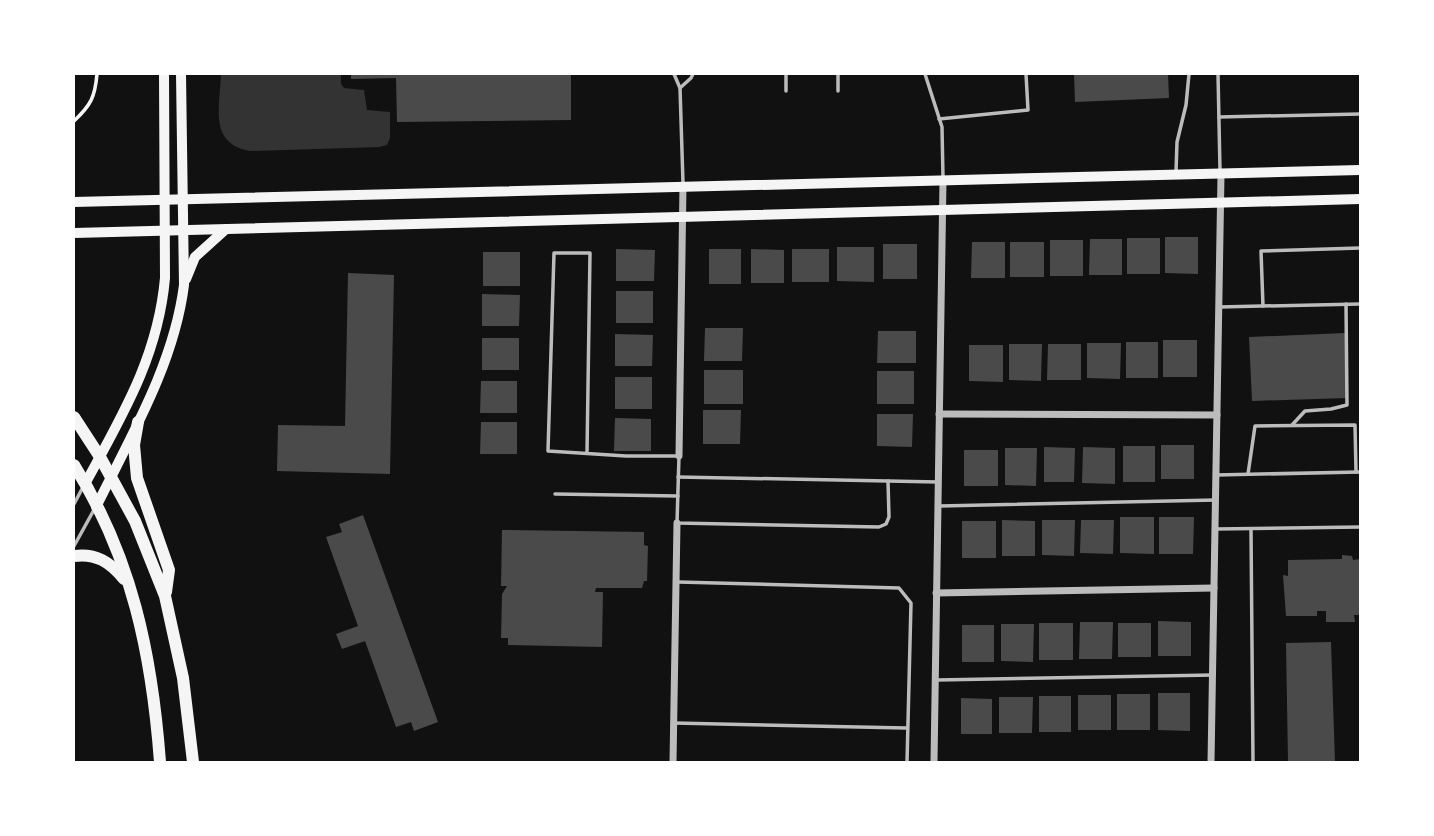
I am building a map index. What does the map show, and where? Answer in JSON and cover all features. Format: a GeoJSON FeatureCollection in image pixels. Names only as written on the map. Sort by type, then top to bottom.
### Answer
{"type":"FeatureCollection","features":[{"type":"Feature","properties":{"kind":"main road"},"geometry":{"type":"LineString","coordinates":[[85,484],[149,358],[163,302],[164,74]]}},
{"type":"Feature","properties":{"kind":"main road"},"geometry":{"type":"LineString","coordinates":[[96,507],[138,422],[170,347],[181,306],[184,285],[181,74]]}},
{"type":"Feature","properties":{"kind":"main road"},"geometry":{"type":"LineString","coordinates":[[74,202],[1360,170]]}},
{"type":"Feature","properties":{"kind":"main road"},"geometry":{"type":"LineString","coordinates":[[74,233],[1360,199]]}},
{"type":"Feature","properties":{"kind":"main road"},"geometry":{"type":"LineString","coordinates":[[184,285],[195,257],[226,229]]}},
{"type":"Feature","properties":{"kind":"main road"},"geometry":{"type":"LineString","coordinates":[[74,416],[135,522],[166,596],[183,678],[193,762]]}},
{"type":"Feature","properties":{"kind":"main road"},"geometry":{"type":"LineString","coordinates":[[138,422],[134,445],[137,478],[169,570],[166,596]]}},
{"type":"Feature","properties":{"kind":"main road"},"geometry":{"type":"LineString","coordinates":[[74,466],[96,507],[130,584],[145,640],[160,762]]}},
{"type":"Feature","properties":{"kind":"main road"},"geometry":{"type":"LineString","coordinates":[[74,556],[102,558],[130,584]]}},
{"type":"Feature","properties":{"kind":"street"},"geometry":{"type":"LineString","coordinates":[[1211,762],[1221,175]]}},
{"type":"Feature","properties":{"kind":"street"},"geometry":{"type":"LineString","coordinates":[[934,762],[943,180]]}},
{"type":"Feature","properties":{"kind":"street"},"geometry":{"type":"LineString","coordinates":[[678,456],[683,185]]}},
{"type":"Feature","properties":{"kind":"street"},"geometry":{"type":"LineString","coordinates":[[939,414],[1217,415]]}},
{"type":"Feature","properties":{"kind":"street"},"geometry":{"type":"LineString","coordinates":[[673,762],[677,523]]}},
{"type":"Feature","properties":{"kind":"street"},"geometry":{"type":"LineString","coordinates":[[936,593],[1214,589]]}},
{"type":"Feature","properties":{"kind":"lane"},"geometry":{"type":"LineString","coordinates":[[674,74],[680,89],[683,185]]}},
{"type":"Feature","properties":{"kind":"lane"},"geometry":{"type":"LineString","coordinates":[[680,89],[693,74]]}},
{"type":"Feature","properties":{"kind":"lane"},"geometry":{"type":"LineString","coordinates":[[786,74],[786,91]]}},
{"type":"Feature","properties":{"kind":"lane"},"geometry":{"type":"LineString","coordinates":[[838,74],[838,91]]}},
{"type":"Feature","properties":{"kind":"lane"},"geometry":{"type":"LineString","coordinates":[[925,74],[942,127],[943,180]]}},
{"type":"Feature","properties":{"kind":"lane"},"geometry":{"type":"LineString","coordinates":[[939,118],[1028,110],[1026,74]]}},
{"type":"Feature","properties":{"kind":"lane"},"geometry":{"type":"LineString","coordinates":[[1176,176],[1177,142],[1186,105],[1189,74]]}},
{"type":"Feature","properties":{"kind":"lane"},"geometry":{"type":"LineString","coordinates":[[1218,74],[1221,175]]}},
{"type":"Feature","properties":{"kind":"lane"},"geometry":{"type":"LineString","coordinates":[[1219,117],[1360,114]]}},
{"type":"Feature","properties":{"kind":"lane"},"geometry":{"type":"LineString","coordinates":[[1263,306],[1261,251],[1360,247]]}},
{"type":"Feature","properties":{"kind":"lane"},"geometry":{"type":"LineString","coordinates":[[587,453],[590,253],[554,253],[548,452],[678,456],[677,523],[879,527],[886,524],[889,517],[888,481]]}},
{"type":"Feature","properties":{"kind":"lane"},"geometry":{"type":"LineString","coordinates":[[1292,425],[1306,411],[1331,410],[1347,405],[1346,304]]}},
{"type":"Feature","properties":{"kind":"lane"},"geometry":{"type":"LineString","coordinates":[[1219,307],[1360,304]]}},
{"type":"Feature","properties":{"kind":"lane"},"geometry":{"type":"LineString","coordinates":[[1216,475],[1358,472],[1359,449],[1355,425],[1255,426],[1248,474]]}},
{"type":"Feature","properties":{"kind":"lane"},"geometry":{"type":"LineString","coordinates":[[678,477],[938,482]]}},
{"type":"Feature","properties":{"kind":"lane"},"geometry":{"type":"LineString","coordinates":[[74,504],[85,484]]}},
{"type":"Feature","properties":{"kind":"lane"},"geometry":{"type":"LineString","coordinates":[[555,494],[678,496]]}},
{"type":"Feature","properties":{"kind":"lane"},"geometry":{"type":"LineString","coordinates":[[938,506],[1216,500]]}},
{"type":"Feature","properties":{"kind":"lane"},"geometry":{"type":"LineString","coordinates":[[74,546],[96,507]]}},
{"type":"Feature","properties":{"kind":"lane"},"geometry":{"type":"LineString","coordinates":[[1215,529],[1360,527]]}},
{"type":"Feature","properties":{"kind":"lane"},"geometry":{"type":"LineString","coordinates":[[1251,529],[1253,762]]}},
{"type":"Feature","properties":{"kind":"lane"},"geometry":{"type":"LineString","coordinates":[[676,582],[899,588],[911,603],[906,762]]}},
{"type":"Feature","properties":{"kind":"lane"},"geometry":{"type":"LineString","coordinates":[[935,680],[1213,675]]}},
{"type":"Feature","properties":{"kind":"lane"},"geometry":{"type":"LineString","coordinates":[[674,723],[907,728]]}},
{"type":"Feature","properties":{"kind":"path"},"geometry":{"type":"LineString","coordinates":[[74,121],[90,104],[97,74]]}},
{"type":"Feature","properties":{"kind":"shaded area"},"geometry":{"type":"Polygon","coordinates":[[[221,74],[341,74],[344,88],[364,90],[367,110],[390,112],[390,138],[387,145],[379,147],[250,151],[237,147],[222,132],[219,122],[221,74]]]}},
{"type":"Feature","properties":{"kind":"building"},"geometry":{"type":"Polygon","coordinates":[[[351,74],[571,74],[571,120],[397,122],[396,78],[351,79],[351,74]]]}},
{"type":"Feature","properties":{"kind":"building"},"geometry":{"type":"Polygon","coordinates":[[[1074,74],[1168,74],[1169,98],[1075,102],[1074,74]]]}},
{"type":"Feature","properties":{"kind":"building"},"geometry":{"type":"Polygon","coordinates":[[[1165,237],[1198,237],[1198,274],[1165,273],[1165,237]]]}},
{"type":"Feature","properties":{"kind":"building"},"geometry":{"type":"Polygon","coordinates":[[[1127,238],[1160,238],[1160,274],[1127,274],[1127,238]]]}},
{"type":"Feature","properties":{"kind":"building"},"geometry":{"type":"Polygon","coordinates":[[[1090,239],[1122,239],[1122,275],[1089,275],[1090,239]]]}},
{"type":"Feature","properties":{"kind":"building"},"geometry":{"type":"Polygon","coordinates":[[[1050,240],[1083,240],[1083,276],[1050,276],[1050,240]]]}},
{"type":"Feature","properties":{"kind":"building"},"geometry":{"type":"Polygon","coordinates":[[[972,242],[1005,242],[1005,278],[971,278],[972,242]]]}},
{"type":"Feature","properties":{"kind":"building"},"geometry":{"type":"Polygon","coordinates":[[[1010,242],[1044,242],[1044,277],[1010,277],[1010,242]]]}},
{"type":"Feature","properties":{"kind":"building"},"geometry":{"type":"Polygon","coordinates":[[[883,244],[917,244],[917,279],[883,279],[883,244]]]}},
{"type":"Feature","properties":{"kind":"building"},"geometry":{"type":"Polygon","coordinates":[[[837,247],[874,247],[874,282],[837,281],[837,247]]]}},
{"type":"Feature","properties":{"kind":"building"},"geometry":{"type":"Polygon","coordinates":[[[616,249],[655,250],[654,281],[616,281],[616,249]]]}},
{"type":"Feature","properties":{"kind":"building"},"geometry":{"type":"Polygon","coordinates":[[[709,249],[741,249],[741,284],[709,284],[709,249]]]}},
{"type":"Feature","properties":{"kind":"building"},"geometry":{"type":"Polygon","coordinates":[[[751,249],[784,250],[784,283],[751,283],[751,249]]]}},
{"type":"Feature","properties":{"kind":"building"},"geometry":{"type":"Polygon","coordinates":[[[792,249],[829,249],[829,282],[792,282],[792,249]]]}},
{"type":"Feature","properties":{"kind":"building"},"geometry":{"type":"Polygon","coordinates":[[[483,252],[520,252],[520,286],[483,286],[483,252]]]}},
{"type":"Feature","properties":{"kind":"building"},"geometry":{"type":"Polygon","coordinates":[[[348,273],[394,275],[390,474],[277,471],[278,425],[345,426],[348,273]]]}},
{"type":"Feature","properties":{"kind":"building"},"geometry":{"type":"Polygon","coordinates":[[[616,291],[653,291],[653,323],[616,323],[616,291]]]}},
{"type":"Feature","properties":{"kind":"building"},"geometry":{"type":"Polygon","coordinates":[[[482,294],[520,295],[519,326],[482,326],[482,294]]]}},
{"type":"Feature","properties":{"kind":"building"},"geometry":{"type":"Polygon","coordinates":[[[705,328],[743,328],[742,361],[704,361],[705,328]]]}},
{"type":"Feature","properties":{"kind":"building"},"geometry":{"type":"Polygon","coordinates":[[[878,331],[916,331],[916,363],[877,363],[878,331]]]}},
{"type":"Feature","properties":{"kind":"building"},"geometry":{"type":"Polygon","coordinates":[[[1345,333],[1347,398],[1252,401],[1249,337],[1345,333]]]}},
{"type":"Feature","properties":{"kind":"building"},"geometry":{"type":"Polygon","coordinates":[[[615,334],[653,335],[652,366],[615,366],[615,334]]]}},
{"type":"Feature","properties":{"kind":"building"},"geometry":{"type":"Polygon","coordinates":[[[482,338],[519,338],[519,370],[482,370],[482,338]]]}},
{"type":"Feature","properties":{"kind":"building"},"geometry":{"type":"Polygon","coordinates":[[[1163,340],[1197,340],[1197,377],[1163,377],[1163,340]]]}},
{"type":"Feature","properties":{"kind":"building"},"geometry":{"type":"Polygon","coordinates":[[[1126,342],[1158,342],[1158,378],[1126,378],[1126,342]]]}},
{"type":"Feature","properties":{"kind":"building"},"geometry":{"type":"Polygon","coordinates":[[[1087,343],[1121,343],[1120,379],[1087,378],[1087,343]]]}},
{"type":"Feature","properties":{"kind":"building"},"geometry":{"type":"Polygon","coordinates":[[[1009,344],[1042,344],[1041,381],[1009,380],[1009,344]]]}},
{"type":"Feature","properties":{"kind":"building"},"geometry":{"type":"Polygon","coordinates":[[[1048,344],[1081,344],[1081,380],[1047,380],[1048,344]]]}},
{"type":"Feature","properties":{"kind":"building"},"geometry":{"type":"Polygon","coordinates":[[[969,345],[1003,345],[1003,382],[969,381],[969,345]]]}},
{"type":"Feature","properties":{"kind":"building"},"geometry":{"type":"Polygon","coordinates":[[[704,370],[743,370],[743,404],[704,404],[704,370]]]}},
{"type":"Feature","properties":{"kind":"building"},"geometry":{"type":"Polygon","coordinates":[[[877,371],[914,371],[914,404],[877,404],[877,371]]]}},
{"type":"Feature","properties":{"kind":"building"},"geometry":{"type":"Polygon","coordinates":[[[615,377],[652,377],[652,409],[615,409],[615,377]]]}},
{"type":"Feature","properties":{"kind":"building"},"geometry":{"type":"Polygon","coordinates":[[[481,381],[517,381],[517,413],[480,413],[481,381]]]}},
{"type":"Feature","properties":{"kind":"building"},"geometry":{"type":"Polygon","coordinates":[[[703,410],[741,410],[740,444],[703,444],[703,410]]]}},
{"type":"Feature","properties":{"kind":"building"},"geometry":{"type":"Polygon","coordinates":[[[877,414],[913,414],[912,447],[877,446],[877,414]]]}},
{"type":"Feature","properties":{"kind":"building"},"geometry":{"type":"Polygon","coordinates":[[[615,418],[651,419],[651,451],[614,451],[615,418]]]}},
{"type":"Feature","properties":{"kind":"building"},"geometry":{"type":"Polygon","coordinates":[[[481,422],[517,422],[517,454],[480,454],[481,422]]]}},
{"type":"Feature","properties":{"kind":"building"},"geometry":{"type":"Polygon","coordinates":[[[1161,445],[1194,445],[1194,479],[1161,479],[1161,445]]]}},
{"type":"Feature","properties":{"kind":"building"},"geometry":{"type":"Polygon","coordinates":[[[1123,446],[1155,446],[1155,482],[1123,482],[1123,446]]]}},
{"type":"Feature","properties":{"kind":"building"},"geometry":{"type":"Polygon","coordinates":[[[1044,447],[1075,448],[1074,482],[1044,482],[1044,447]]]}},
{"type":"Feature","properties":{"kind":"building"},"geometry":{"type":"Polygon","coordinates":[[[1083,447],[1115,448],[1115,484],[1082,483],[1083,447]]]}},
{"type":"Feature","properties":{"kind":"building"},"geometry":{"type":"Polygon","coordinates":[[[1005,448],[1037,448],[1036,486],[1005,485],[1005,448]]]}},
{"type":"Feature","properties":{"kind":"building"},"geometry":{"type":"Polygon","coordinates":[[[964,450],[998,450],[998,486],[964,486],[964,450]]]}},
{"type":"Feature","properties":{"kind":"building"},"geometry":{"type":"Polygon","coordinates":[[[363,515],[438,722],[414,731],[411,722],[396,727],[365,641],[342,649],[336,634],[358,626],[326,537],[342,532],[339,524],[363,515]]]}},
{"type":"Feature","properties":{"kind":"building"},"geometry":{"type":"Polygon","coordinates":[[[1120,517],[1154,517],[1154,554],[1120,553],[1120,517]]]}},
{"type":"Feature","properties":{"kind":"building"},"geometry":{"type":"Polygon","coordinates":[[[1159,517],[1194,517],[1193,554],[1159,554],[1159,517]]]}},
{"type":"Feature","properties":{"kind":"building"},"geometry":{"type":"Polygon","coordinates":[[[1002,520],[1035,521],[1035,556],[1002,556],[1002,520]]]}},
{"type":"Feature","properties":{"kind":"building"},"geometry":{"type":"Polygon","coordinates":[[[1042,520],[1075,520],[1074,556],[1042,555],[1042,520]]]}},
{"type":"Feature","properties":{"kind":"building"},"geometry":{"type":"Polygon","coordinates":[[[1081,520],[1114,520],[1113,554],[1080,553],[1081,520]]]}},
{"type":"Feature","properties":{"kind":"building"},"geometry":{"type":"Polygon","coordinates":[[[962,521],[996,521],[996,558],[962,558],[962,521]]]}},
{"type":"Feature","properties":{"kind":"building"},"geometry":{"type":"Polygon","coordinates":[[[502,530],[644,532],[644,545],[648,546],[647,581],[644,581],[642,588],[596,588],[595,592],[603,592],[602,647],[508,645],[508,638],[501,638],[502,594],[507,586],[501,586],[502,530]]]}},
{"type":"Feature","properties":{"kind":"building"},"geometry":{"type":"Polygon","coordinates":[[[1342,555],[1352,556],[1353,560],[1360,559],[1360,615],[1354,615],[1355,622],[1326,622],[1326,611],[1317,611],[1317,616],[1286,616],[1283,575],[1288,576],[1288,560],[1342,559],[1342,555]]]}},
{"type":"Feature","properties":{"kind":"building"},"geometry":{"type":"Polygon","coordinates":[[[1158,621],[1191,622],[1191,656],[1158,656],[1158,621]]]}},
{"type":"Feature","properties":{"kind":"building"},"geometry":{"type":"Polygon","coordinates":[[[1080,622],[1113,622],[1112,659],[1079,659],[1080,622]]]}},
{"type":"Feature","properties":{"kind":"building"},"geometry":{"type":"Polygon","coordinates":[[[1039,623],[1073,623],[1073,660],[1039,660],[1039,623]]]}},
{"type":"Feature","properties":{"kind":"building"},"geometry":{"type":"Polygon","coordinates":[[[1118,623],[1151,623],[1151,657],[1118,657],[1118,623]]]}},
{"type":"Feature","properties":{"kind":"building"},"geometry":{"type":"Polygon","coordinates":[[[1001,624],[1034,624],[1033,662],[1001,661],[1001,624]]]}},
{"type":"Feature","properties":{"kind":"building"},"geometry":{"type":"Polygon","coordinates":[[[962,625],[994,625],[994,662],[962,662],[962,625]]]}},
{"type":"Feature","properties":{"kind":"building"},"geometry":{"type":"Polygon","coordinates":[[[1331,642],[1335,762],[1288,762],[1286,643],[1331,642]]]}},
{"type":"Feature","properties":{"kind":"building"},"geometry":{"type":"Polygon","coordinates":[[[1158,693],[1190,693],[1190,731],[1158,730],[1158,693]]]}},
{"type":"Feature","properties":{"kind":"building"},"geometry":{"type":"Polygon","coordinates":[[[1117,694],[1150,694],[1150,730],[1117,730],[1117,694]]]}},
{"type":"Feature","properties":{"kind":"building"},"geometry":{"type":"Polygon","coordinates":[[[1078,695],[1111,695],[1111,730],[1078,730],[1078,695]]]}},
{"type":"Feature","properties":{"kind":"building"},"geometry":{"type":"Polygon","coordinates":[[[1039,696],[1071,696],[1071,732],[1039,732],[1039,696]]]}},
{"type":"Feature","properties":{"kind":"building"},"geometry":{"type":"Polygon","coordinates":[[[999,697],[1033,697],[1032,733],[999,733],[999,697]]]}},
{"type":"Feature","properties":{"kind":"building"},"geometry":{"type":"Polygon","coordinates":[[[961,698],[992,699],[992,734],[961,734],[961,698]]]}}]}
